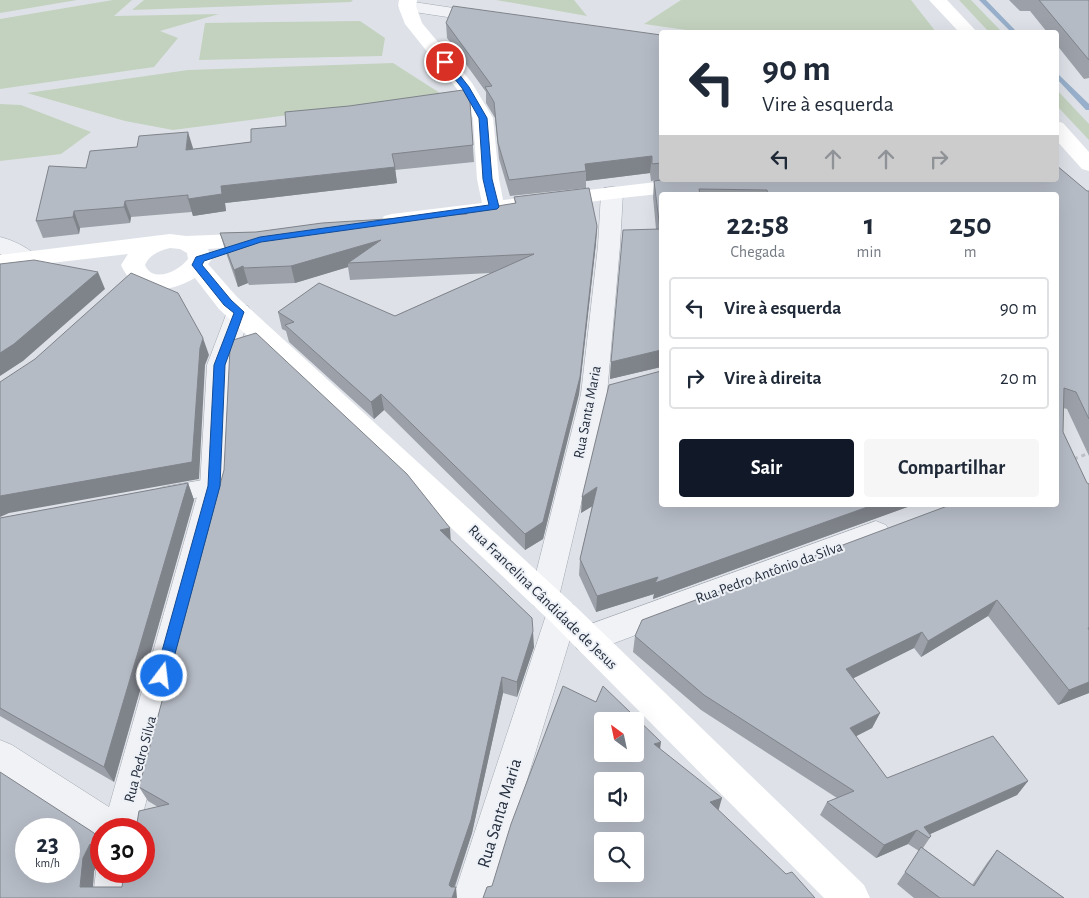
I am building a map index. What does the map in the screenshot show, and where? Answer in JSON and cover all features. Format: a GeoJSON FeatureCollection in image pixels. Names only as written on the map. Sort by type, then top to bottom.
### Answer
{"type":"FeatureCollection","features":[{"type":"Feature","properties":{"kind":"street"},"geometry":{"type":"LineString","coordinates":[[938,0],[966,30]]}},
{"type":"Feature","properties":{"kind":"street"},"geometry":{"type":"LineString","coordinates":[[494,207],[488,179],[483,118],[465,87],[414,24],[407,3],[504,21]]}},
{"type":"Feature","properties":{"kind":"street"},"geometry":{"type":"LineString","coordinates":[[1061,138],[1089,165]]}},
{"type":"Feature","properties":{"kind":"street"},"geometry":{"type":"LineString","coordinates":[[367,225],[494,207],[714,182]]}},
{"type":"Feature","properties":{"kind":"street","name":"Rua Santa Maria"},"geometry":{"type":"LineString","coordinates":[[472,898],[553,605],[594,394],[609,246],[612,193]]}},
{"type":"Feature","properties":{"kind":"street"},"geometry":{"type":"LineString","coordinates":[[0,262],[170,241],[195,256],[269,238]]}},
{"type":"Feature","properties":{"kind":"street"},"geometry":{"type":"LineString","coordinates":[[132,278],[133,265],[136,258],[142,252],[160,243]]}},
{"type":"Feature","properties":{"kind":"street"},"geometry":{"type":"LineString","coordinates":[[0,244],[32,259],[153,281],[164,281],[184,276],[195,256]]}},
{"type":"Feature","properties":{"kind":"street","name":"Rua Francelina Cândidade de Jesus"},"geometry":{"type":"LineString","coordinates":[[195,256],[233,307],[553,605],[851,898]]}},
{"type":"Feature","properties":{"kind":"street"},"geometry":{"type":"LineString","coordinates":[[164,281],[233,307]]}},
{"type":"Feature","properties":{"kind":"street","name":"Rua Pedro Silva"},"geometry":{"type":"LineString","coordinates":[[124,818],[214,486],[220,365],[233,307]]}},
{"type":"Feature","properties":{"kind":"street"},"geometry":{"type":"LineString","coordinates":[[594,394],[623,387]]}},
{"type":"Feature","properties":{"kind":"street","name":"Rua Pedro Antônio da Silva"},"geometry":{"type":"LineString","coordinates":[[588,639],[904,522]]}},
{"type":"Feature","properties":{"kind":"street"},"geometry":{"type":"LineString","coordinates":[[0,756],[94,818]]}},
{"type":"Feature","properties":{"kind":"street"},"geometry":{"type":"LineString","coordinates":[[112,898],[114,883]]}},
{"type":"Feature","properties":{"kind":"lane"},"geometry":{"type":"LineString","coordinates":[[145,499],[214,486]]}},
{"type":"Feature","properties":{"kind":"path"},"geometry":{"type":"LineString","coordinates":[[1074,459],[1089,453]]}},
{"type":"Feature","properties":{"kind":"green space"},"geometry":{"type":"Polygon","coordinates":[[[0,0],[77,0],[0,13],[0,0]]]}},
{"type":"Feature","properties":{"kind":"green space"},"geometry":{"type":"Polygon","coordinates":[[[113,0],[132,0],[114,16],[219,14],[160,31],[178,38],[154,67],[0,89],[0,19],[113,0]]]}},
{"type":"Feature","properties":{"kind":"green space"},"geometry":{"type":"Polygon","coordinates":[[[144,0],[353,0],[351,2],[132,10],[144,0]]]}},
{"type":"Feature","properties":{"kind":"green space"},"geometry":{"type":"Polygon","coordinates":[[[496,0],[574,0],[587,16],[496,0]]]}},
{"type":"Feature","properties":{"kind":"green space"},"geometry":{"type":"Polygon","coordinates":[[[681,0],[911,0],[934,30],[686,30],[644,24],[681,0]]]}},
{"type":"Feature","properties":{"kind":"green space"},"geometry":{"type":"Polygon","coordinates":[[[959,0],[971,0],[1000,30],[987,30],[959,0]]]}},
{"type":"Feature","properties":{"kind":"green space"},"geometry":{"type":"Polygon","coordinates":[[[360,21],[385,38],[382,56],[199,60],[205,23],[360,21]]]}},
{"type":"Feature","properties":{"kind":"green space"},"geometry":{"type":"Polygon","coordinates":[[[393,63],[443,95],[173,130],[125,121],[27,93],[188,70],[393,63]]]}},
{"type":"Feature","properties":{"kind":"green space"},"geometry":{"type":"Polygon","coordinates":[[[1059,92],[1089,124],[1089,140],[1059,108],[1059,92]]]}},
{"type":"Feature","properties":{"kind":"green space"},"geometry":{"type":"Polygon","coordinates":[[[0,104],[21,105],[91,132],[61,154],[0,161],[0,104]]]}},
{"type":"Feature","properties":{"kind":"building"},"geometry":{"type":"Polygon","coordinates":[[[1039,0],[1089,0],[1089,60],[1039,0]]]}},
{"type":"Feature","properties":{"kind":"building"},"geometry":{"type":"Polygon","coordinates":[[[453,6],[659,35],[659,163],[652,164],[652,156],[585,164],[586,171],[509,180],[498,143],[494,102],[485,87],[492,86],[446,23],[453,6]]]}},
{"type":"Feature","properties":{"kind":"building"},"geometry":{"type":"Polygon","coordinates":[[[463,90],[470,102],[473,145],[392,154],[395,167],[221,186],[222,194],[188,199],[188,195],[125,201],[124,207],[74,211],[73,217],[36,221],[49,166],[86,168],[90,151],[137,147],[139,136],[188,132],[186,150],[251,142],[251,129],[286,126],[285,112],[349,106],[463,90]]]}},
{"type":"Feature","properties":{"kind":"building"},"geometry":{"type":"Polygon","coordinates":[[[1059,168],[1089,191],[1089,419],[1076,392],[1064,388],[1063,432],[1089,484],[1089,682],[1069,690],[997,600],[928,641],[922,632],[846,669],[880,713],[850,728],[887,778],[993,736],[1028,781],[924,827],[931,836],[929,838],[917,830],[884,845],[827,802],[854,791],[704,695],[635,636],[642,620],[945,507],[1059,507],[1059,192],[767,192],[767,190],[699,189],[700,192],[659,192],[659,221],[654,181],[1059,182],[1059,168]]]}},
{"type":"Feature","properties":{"kind":"building"},"geometry":{"type":"Polygon","coordinates":[[[589,188],[597,226],[580,377],[543,522],[525,534],[381,394],[371,402],[285,325],[294,322],[278,312],[319,283],[395,316],[534,254],[348,263],[381,240],[291,266],[244,268],[243,266],[234,270],[220,233],[256,232],[322,223],[467,214],[467,211],[516,203],[514,197],[589,188]]]}},
{"type":"Feature","properties":{"kind":"building"},"geometry":{"type":"Polygon","coordinates":[[[659,229],[659,350],[611,362],[623,230],[659,229]]]}},
{"type":"Feature","properties":{"kind":"building"},"geometry":{"type":"Polygon","coordinates":[[[34,260],[98,272],[14,344],[0,353],[0,264],[34,260]]]}},
{"type":"Feature","properties":{"kind":"building"},"geometry":{"type":"Polygon","coordinates":[[[131,273],[178,293],[203,338],[200,348],[192,462],[0,496],[0,382],[35,359],[131,273]]]}},
{"type":"Feature","properties":{"kind":"building"},"geometry":{"type":"Polygon","coordinates":[[[256,333],[407,474],[450,528],[440,530],[532,618],[533,631],[517,682],[502,677],[471,820],[449,885],[456,887],[452,898],[0,898],[0,772],[71,818],[15,818],[15,883],[80,883],[80,824],[90,830],[90,844],[83,858],[80,887],[122,887],[122,883],[155,883],[155,818],[138,818],[139,811],[169,804],[139,787],[224,470],[230,348],[233,340],[256,333]]]}},
{"type":"Feature","properties":{"kind":"building"},"geometry":{"type":"Polygon","coordinates":[[[659,372],[659,507],[867,507],[655,583],[658,577],[597,596],[580,559],[597,487],[582,497],[609,385],[659,372]]]}},
{"type":"Feature","properties":{"kind":"building"},"geometry":{"type":"Polygon","coordinates":[[[188,483],[104,767],[0,708],[0,518],[188,483]]]}},
{"type":"Feature","properties":{"kind":"building"},"geometry":{"type":"Polygon","coordinates":[[[563,686],[596,702],[603,686],[630,712],[594,712],[594,762],[644,762],[644,726],[661,742],[654,744],[722,798],[710,802],[786,874],[792,872],[815,898],[483,898],[487,887],[492,886],[511,824],[563,686]]]}},
{"type":"Feature","properties":{"kind":"building"},"geometry":{"type":"Polygon","coordinates":[[[921,847],[974,886],[997,850],[1064,898],[940,898],[905,872],[921,847]]]}},
{"type":"Feature","properties":{"kind":"waterway"},"geometry":{"type":"LineString","coordinates":[[982,0],[1012,30]]}},
{"type":"Feature","properties":{"kind":"waterway"},"geometry":{"type":"LineString","coordinates":[[1059,77],[1089,108]]}},
{"type":"Feature","properties":{"kind":"route"},"geometry":{"type":"LineString","coordinates":[[162,676],[214,486],[220,365],[239,312],[228,302],[197,265],[200,259],[260,240],[494,207],[488,179],[483,118],[465,87],[445,62]]}}]}
